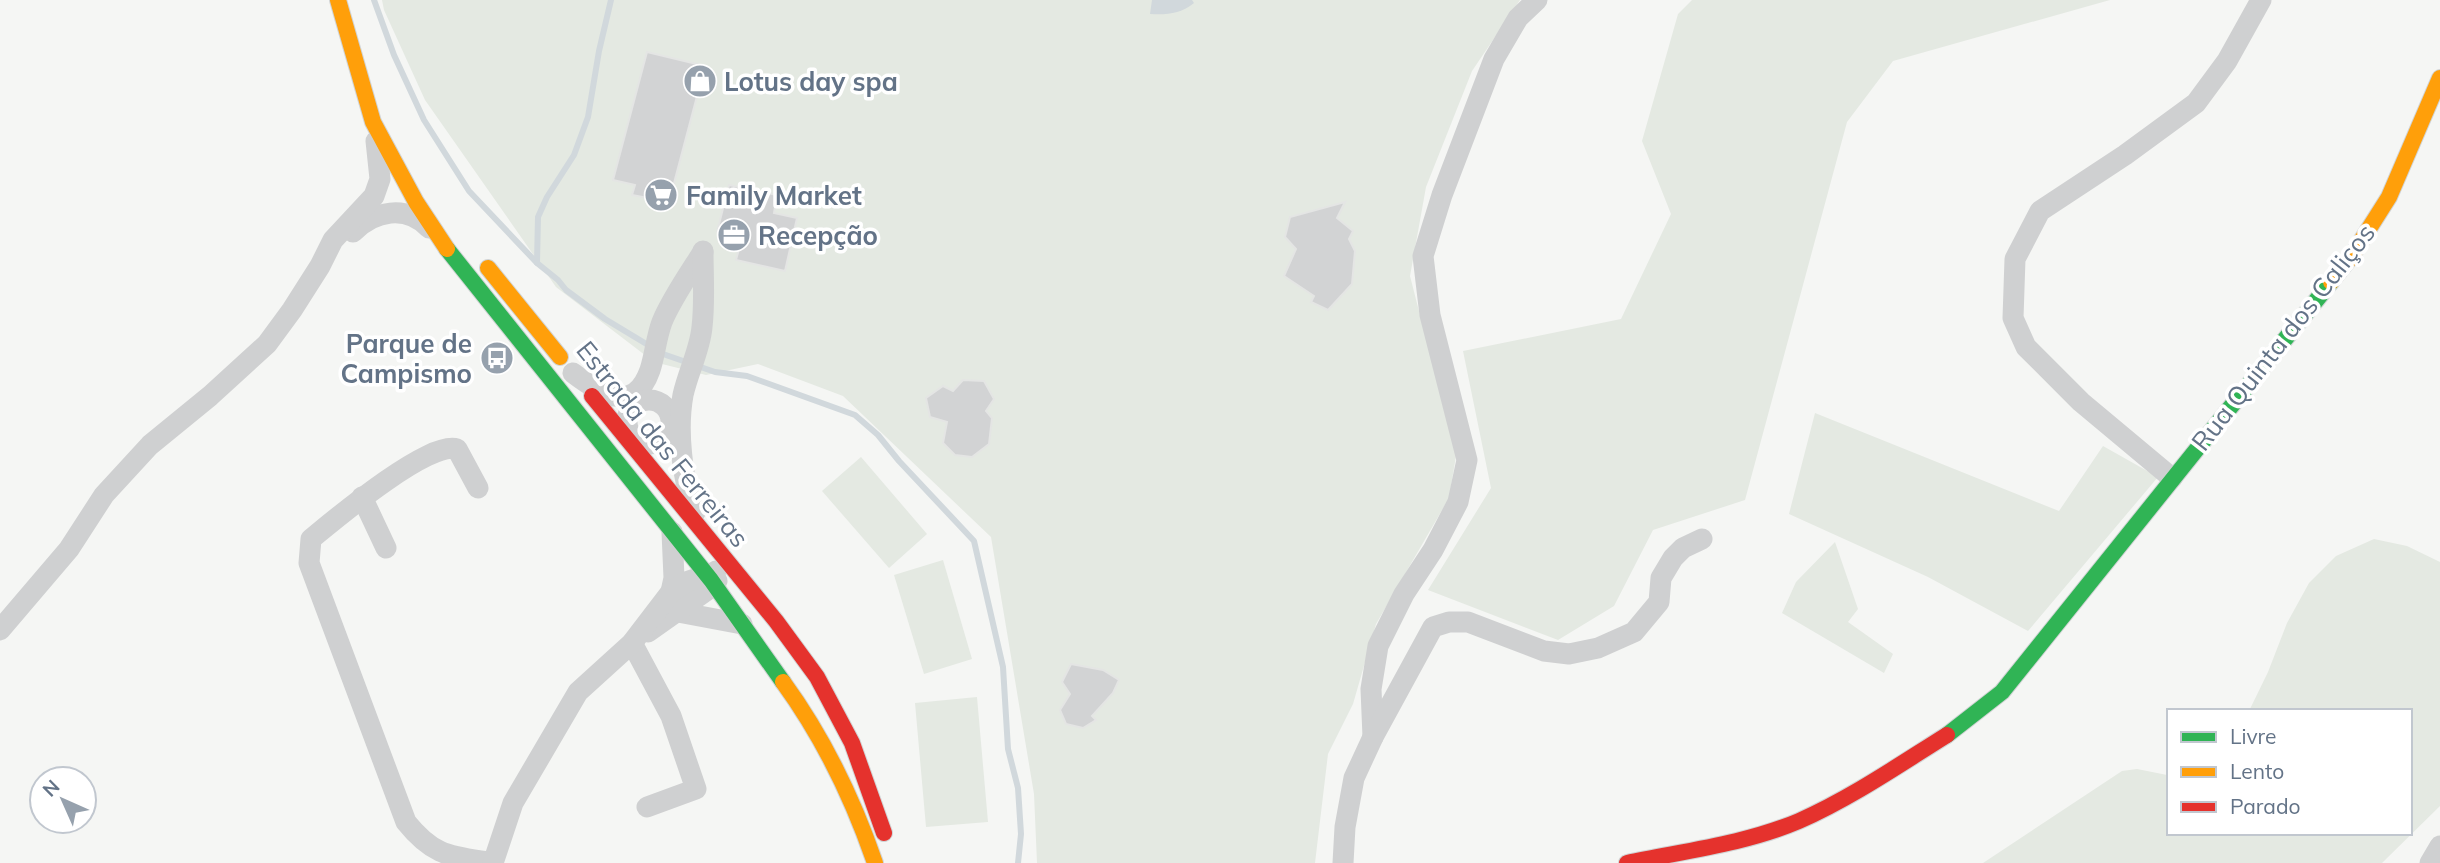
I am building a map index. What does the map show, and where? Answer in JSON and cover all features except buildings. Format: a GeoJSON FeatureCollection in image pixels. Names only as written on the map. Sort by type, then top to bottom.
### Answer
{"type":"FeatureCollection","features":[{"type":"Feature","properties":{"kind":"main road","name":"Estrada das Ferreiras"},"geometry":{"type":"LineString","coordinates":[[338,0],[373,122],[416,183],[445,246],[500,320],[711,580],[743,624],[815,728],[862,825],[875,863]]}},
{"type":"Feature","properties":{"kind":"main road","name":"Estrada das Ferreiras"},"geometry":{"type":"LineString","coordinates":[[360,74],[400,146]]}},
{"type":"Feature","properties":{"kind":"main road","name":"Rua Quinta dos Caliços"},"geometry":{"type":"LineString","coordinates":[[1627,863],[1753,837],[1797,822],[1843,800],[1950,733],[2001,692],[2351,257],[2389,197],[2440,78]]}},
{"type":"Feature","properties":{"kind":"main road","name":"Estrada das Ferreiras"},"geometry":{"type":"LineString","coordinates":[[476,253],[573,373],[633,440],[800,652],[836,712],[867,778],[890,852]]}},
{"type":"Feature","properties":{"kind":"street"},"geometry":{"type":"LineString","coordinates":[[1373,737],[1371,689],[1378,646],[1404,594],[1433,550],[1458,502],[1467,460],[1430,315],[1423,256],[1442,195],[1494,59],[1518,18],[1537,0]]}},
{"type":"Feature","properties":{"kind":"street","name":"Rua Quinta dos Caliços"},"geometry":{"type":"LineString","coordinates":[[2172,478],[2081,402],[2026,347],[2013,318],[2015,259],[2040,211],[2125,155],[2196,103],[2227,61],[2261,0]]}},
{"type":"Feature","properties":{"kind":"street"},"geometry":{"type":"LineString","coordinates":[[373,122],[380,180],[379,204]]}},
{"type":"Feature","properties":{"kind":"street"},"geometry":{"type":"LineString","coordinates":[[400,146],[411,178],[416,183],[415,188],[437,201]]}},
{"type":"Feature","properties":{"kind":"street"},"geometry":{"type":"LineString","coordinates":[[0,630],[69,549],[104,495],[150,445],[210,396],[267,344],[320,266],[379,204],[407,196],[416,183]]}},
{"type":"Feature","properties":{"kind":"street"},"geometry":{"type":"LineString","coordinates":[[379,204],[422,222],[445,246]]}},
{"type":"Feature","properties":{"kind":"street"},"geometry":{"type":"LineString","coordinates":[[478,488],[457,449],[450,447],[424,457],[362,497],[310,539],[309,563],[406,822],[419,839],[446,855],[493,863],[513,803],[578,692],[675,602],[706,591],[716,574],[709,538],[689,498],[682,447],[683,396],[702,328],[703,251],[665,316],[639,396],[628,414],[636,472],[660,500],[672,532],[675,602]]}},
{"type":"Feature","properties":{"kind":"street"},"geometry":{"type":"LineString","coordinates":[[500,320],[524,338],[601,431],[633,440],[661,441],[670,430],[670,414]]}},
{"type":"Feature","properties":{"kind":"street"},"geometry":{"type":"LineString","coordinates":[[573,373],[596,390],[610,396],[639,396],[656,400],[666,407],[670,414],[682,447]]}},
{"type":"Feature","properties":{"kind":"street"},"geometry":{"type":"LineString","coordinates":[[362,497],[386,548]]}},
{"type":"Feature","properties":{"kind":"street"},"geometry":{"type":"LineString","coordinates":[[1343,863],[1345,827],[1354,778],[1373,737],[1433,628],[1449,622],[1468,622],[1544,651],[1569,654],[1598,648],[1633,632],[1659,601],[1661,578],[1673,558],[1683,548],[1702,539]]}},
{"type":"Feature","properties":{"kind":"street"},"geometry":{"type":"LineString","coordinates":[[711,580],[720,581],[744,599],[788,659],[836,712]]}},
{"type":"Feature","properties":{"kind":"street"},"geometry":{"type":"LineString","coordinates":[[675,602],[743,624]]}},
{"type":"Feature","properties":{"kind":"street"},"geometry":{"type":"LineString","coordinates":[[632,643],[671,716],[696,789],[647,807]]}},
{"type":"Feature","properties":{"kind":"street"},"geometry":{"type":"LineString","coordinates":[[2430,863],[2440,846]]}},
{"type":"Feature","properties":{"kind":"shaded area"},"geometry":{"type":"Polygon","coordinates":[[[382,0],[1520,0],[1472,71],[1426,187],[1410,276],[1456,456],[1449,498],[1376,624],[1353,704],[1328,754],[1315,863],[1037,863],[1034,794],[991,537],[843,396],[758,364],[706,375],[654,362],[556,287],[425,100],[384,10],[382,0]]]}},
{"type":"Feature","properties":{"kind":"shaded area"},"geometry":{"type":"Polygon","coordinates":[[[1152,0],[1192,0],[1194,3],[1173,13],[1150,14],[1152,0]]]}},
{"type":"Feature","properties":{"kind":"shaded area"},"geometry":{"type":"Polygon","coordinates":[[[1692,0],[2110,0],[1893,61],[1847,122],[1745,500],[1653,530],[1614,606],[1558,640],[1428,590],[1491,488],[1463,351],[1621,319],[1671,214],[1642,141],[1678,14],[1692,0]]]}},
{"type":"Feature","properties":{"kind":"shaded area"},"geometry":{"type":"Polygon","coordinates":[[[1815,413],[2059,511],[2103,446],[2158,477],[2028,631],[1928,577],[1789,514],[1815,413]]]}},
{"type":"Feature","properties":{"kind":"shaded area"},"geometry":{"type":"Polygon","coordinates":[[[861,457],[927,534],[889,568],[822,491],[861,457]]]}},
{"type":"Feature","properties":{"kind":"shaded area"},"geometry":{"type":"Polygon","coordinates":[[[2374,539],[2407,546],[2440,562],[2440,806],[2412,834],[2412,709],[2250,709],[2287,623],[2309,583],[2336,556],[2374,539]]]}},
{"type":"Feature","properties":{"kind":"shaded area"},"geometry":{"type":"Polygon","coordinates":[[[1835,542],[1858,609],[1848,622],[1893,654],[1884,673],[1782,613],[1796,582],[1835,542]]]}},
{"type":"Feature","properties":{"kind":"shaded area"},"geometry":{"type":"Polygon","coordinates":[[[943,560],[972,659],[924,674],[894,575],[943,560]]]}},
{"type":"Feature","properties":{"kind":"shaded area"},"geometry":{"type":"Polygon","coordinates":[[[977,697],[988,822],[926,827],[915,703],[977,697]]]}},
{"type":"Feature","properties":{"kind":"shaded area"},"geometry":{"type":"Polygon","coordinates":[[[2137,769],[2167,775],[2167,835],[2410,835],[2382,863],[1983,863],[2122,771],[2137,769]]]}},
{"type":"Feature","properties":{"kind":"waterway"},"geometry":{"type":"LineString","coordinates":[[374,0],[394,55],[424,120],[469,191],[537,263]]}},
{"type":"Feature","properties":{"kind":"waterway"},"geometry":{"type":"LineString","coordinates":[[611,0],[588,117],[574,155],[547,197],[538,217],[537,263],[566,290],[605,319],[663,354],[715,372],[747,376],[855,415],[878,435],[974,541],[1003,667],[1008,749],[1018,788],[1021,834],[1018,863]]}},
{"type":"Feature","properties":{"kind":"traffic: fast"},"geometry":{"type":"LineString","coordinates":[[447,249],[711,580],[783,682]]}},
{"type":"Feature","properties":{"kind":"traffic: fast"},"geometry":{"type":"LineString","coordinates":[[1947,735],[2002,692],[2331,282]]}},
{"type":"Feature","properties":{"kind":"traffic: slow"},"geometry":{"type":"LineString","coordinates":[[338,0],[373,122],[416,202],[447,249]]}},
{"type":"Feature","properties":{"kind":"traffic: slow"},"geometry":{"type":"LineString","coordinates":[[2331,282],[2351,257],[2389,197],[2440,78]]}},
{"type":"Feature","properties":{"kind":"traffic: slow"},"geometry":{"type":"LineString","coordinates":[[488,268],[560,357]]}},
{"type":"Feature","properties":{"kind":"traffic: slow"},"geometry":{"type":"LineString","coordinates":[[783,682],[836,769],[875,863]]}},
{"type":"Feature","properties":{"kind":"traffic: jam"},"geometry":{"type":"LineString","coordinates":[[592,396],[776,621],[817,677],[852,743],[884,833]]}},
{"type":"Feature","properties":{"kind":"traffic: jam"},"geometry":{"type":"LineString","coordinates":[[1627,863],[1757,836],[1799,821],[1856,792],[1947,735]]}},
{"type":"Feature","properties":{"kind":"place","name":"Lotus day spa"},"geometry":{"type":"Point","coordinates":[700,81]}},
{"type":"Feature","properties":{"kind":"place","name":"Family Market"},"geometry":{"type":"Point","coordinates":[661,195]}},
{"type":"Feature","properties":{"kind":"place","name":"Recepção"},"geometry":{"type":"Point","coordinates":[734,235]}},
{"type":"Feature","properties":{"kind":"place","name":"Parque de Campismo"},"geometry":{"type":"Point","coordinates":[497,358]}}]}
